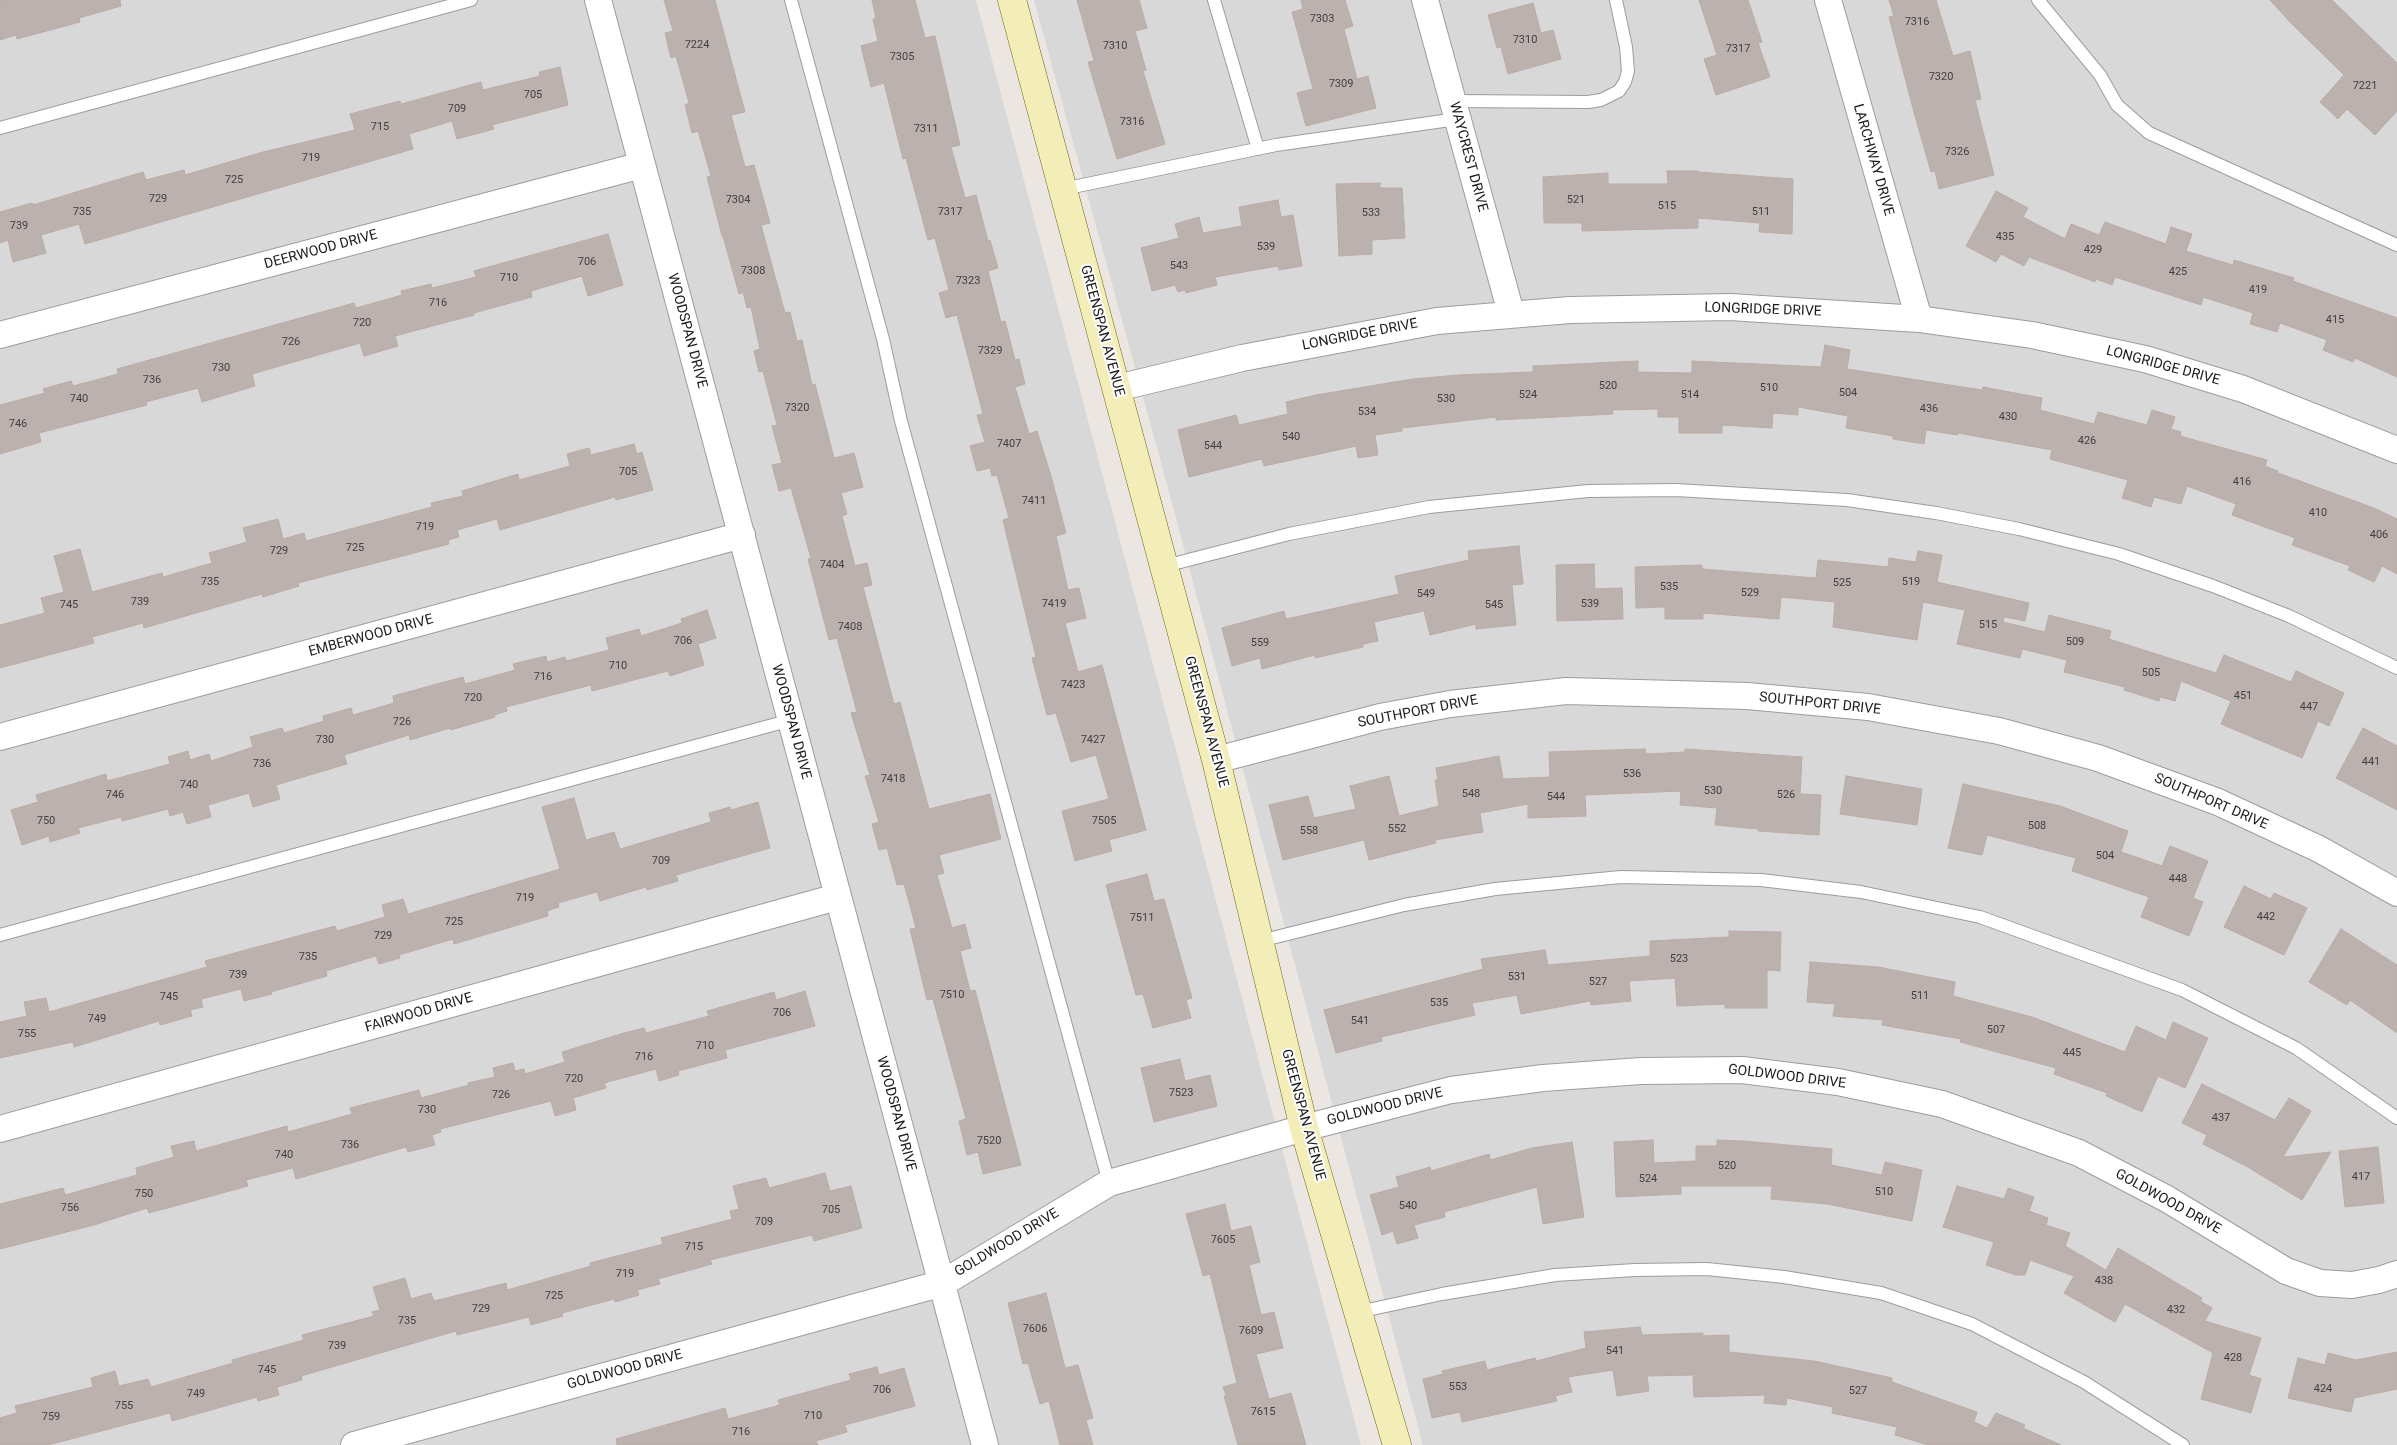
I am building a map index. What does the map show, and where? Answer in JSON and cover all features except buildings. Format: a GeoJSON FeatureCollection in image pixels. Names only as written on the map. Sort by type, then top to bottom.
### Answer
{"type":"FeatureCollection","features":[{"type":"Feature","properties":{"kind":"street","name":"WOODSPAN DRIVE"},"geometry":{"type":"LineString","coordinates":[[598,0],[985,1445]]}},
{"type":"Feature","properties":{"kind":"street","name":"GREENSPAN AVENUE"},"geometry":{"type":"LineString","coordinates":[[1012,0],[1216,760],[1304,1128],[1396,1445]]}},
{"type":"Feature","properties":{"kind":"street","name":"WAYCREST DRIVE"},"geometry":{"type":"LineString","coordinates":[[1424,0],[1511,313]]}},
{"type":"Feature","properties":{"kind":"street","name":"LARCHWAY DRIVE"},"geometry":{"type":"LineString","coordinates":[[1828,0],[1919,319]]}},
{"type":"Feature","properties":{"kind":"street","name":"DEERWOOD DRIVE"},"geometry":{"type":"LineString","coordinates":[[0,335],[642,165]]}},
{"type":"Feature","properties":{"kind":"street","name":"LONGRIDGE DRIVE"},"geometry":{"type":"LineString","coordinates":[[1117,388],[1261,354],[1436,321],[1511,313],[1570,310],[1730,307],[1919,319],[2032,335],[2145,359],[2244,389],[2397,450]]}},
{"type":"Feature","properties":{"kind":"street","name":"EMBERWOOD DRIVE"},"geometry":{"type":"LineString","coordinates":[[0,737],[742,535]]}},
{"type":"Feature","properties":{"kind":"street","name":"SOUTHPORT DRIVE"},"geometry":{"type":"LineString","coordinates":[[1216,760],[1380,717],[1450,704],[1566,691],[1747,696],[1868,708],[1999,731],[2098,758],[2218,802],[2319,850],[2397,893]]}},
{"type":"Feature","properties":{"kind":"street","name":"FAIRWOOD DRIVE"},"geometry":{"type":"LineString","coordinates":[[0,1129],[837,897]]}},
{"type":"Feature","properties":{"kind":"street","name":"GOLDWOOD DRIVE"},"geometry":{"type":"LineString","coordinates":[[354,1445],[943,1283],[1109,1183],[1304,1128],[1451,1090],[1543,1078],[1641,1071],[1742,1070],[1838,1082],[1942,1104],[2079,1153],[2167,1199],[2286,1271],[2320,1283],[2352,1285],[2379,1280],[2397,1274]]}},
{"type":"Feature","properties":{"kind":"lane"},"geometry":{"type":"LineString","coordinates":[[0,128],[471,0]]}},
{"type":"Feature","properties":{"kind":"lane"},"geometry":{"type":"LineString","coordinates":[[791,0],[883,339],[901,421],[1109,1183]]}},
{"type":"Feature","properties":{"kind":"lane"},"geometry":{"type":"LineString","coordinates":[[1214,0],[1258,149]]}},
{"type":"Feature","properties":{"kind":"lane"},"geometry":{"type":"LineString","coordinates":[[1063,190],[1455,110],[1601,100],[1619,91],[1626,82],[1628,71],[1626,47],[1616,0]]}},
{"type":"Feature","properties":{"kind":"lane"},"geometry":{"type":"LineString","coordinates":[[2038,0],[2100,75],[2117,105],[2149,133],[2397,245]]}},
{"type":"Feature","properties":{"kind":"lane"},"geometry":{"type":"LineString","coordinates":[[1165,566],[1289,534],[1429,506],[1588,491],[1676,490],[1847,500],[1936,513],[2019,529],[2119,554],[2213,586],[2289,616],[2397,668]]}},
{"type":"Feature","properties":{"kind":"lane"},"geometry":{"type":"LineString","coordinates":[[0,935],[791,720]]}},
{"type":"Feature","properties":{"kind":"lane"},"geometry":{"type":"LineString","coordinates":[[1260,941],[1404,905],[1494,888],[1621,878],[1761,880],[1861,892],[1980,917],[2182,990],[2296,1048],[2397,1118]]}},
{"type":"Feature","properties":{"kind":"lane"},"geometry":{"type":"LineString","coordinates":[[1358,1312],[1555,1275],[1706,1268],[1784,1277],[1881,1293],[1972,1324],[2084,1382],[2183,1445]]}},
{"type":"Feature","properties":{"kind":"shaded area"},"geometry":{"type":"Polygon","coordinates":[[[0,0],[976,0],[1361,1445],[0,1445],[0,0]]]}},
{"type":"Feature","properties":{"kind":"shaded area"},"geometry":{"type":"Polygon","coordinates":[[[1034,0],[2397,0],[2397,1445],[1423,1445],[1165,477],[1034,0]]]}}]}
